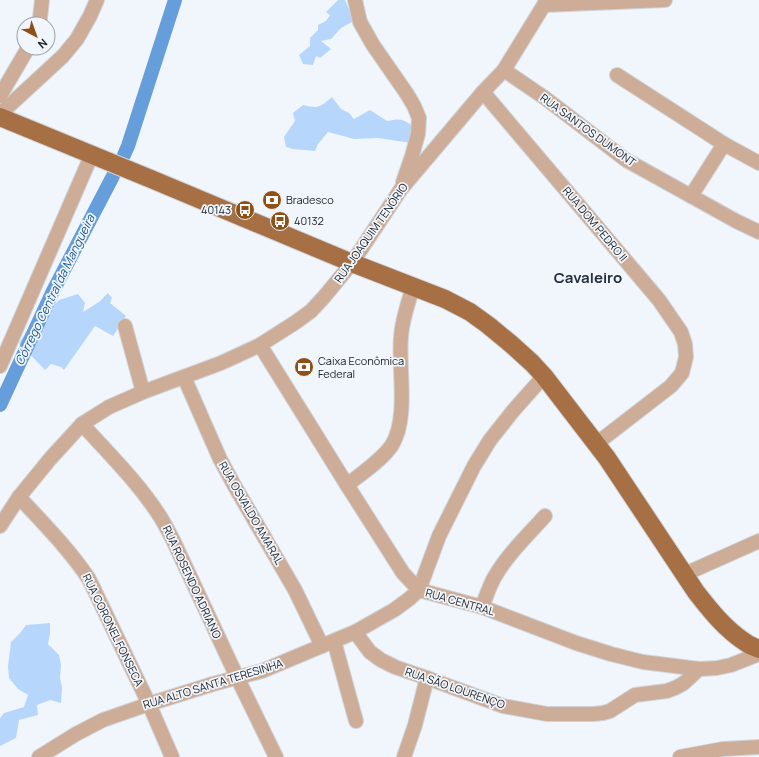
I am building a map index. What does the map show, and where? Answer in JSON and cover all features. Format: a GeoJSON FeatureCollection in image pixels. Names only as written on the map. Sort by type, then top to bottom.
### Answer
{"type":"FeatureCollection","features":[{"type":"Feature","properties":{"kind":"main road"},"geometry":{"type":"LineString","coordinates":[[0,115],[352,263],[445,299],[470,312],[511,344],[544,376],[607,458],[709,610],[727,628],[745,642],[759,649]]}},
{"type":"Feature","properties":{"kind":"street"},"geometry":{"type":"LineString","coordinates":[[40,16],[42,0]]}},
{"type":"Feature","properties":{"kind":"street"},"geometry":{"type":"LineString","coordinates":[[0,115],[63,56],[77,38],[90,16],[97,0]]}},
{"type":"Feature","properties":{"kind":"street"},"geometry":{"type":"LineString","coordinates":[[355,0],[360,22],[373,45],[411,100],[418,118],[418,134],[401,189]]}},
{"type":"Feature","properties":{"kind":"street"},"geometry":{"type":"LineString","coordinates":[[545,3],[665,0]]}},
{"type":"Feature","properties":{"kind":"street","name":"RUA JOAQUIM TENÓRIO"},"geometry":{"type":"LineString","coordinates":[[0,526],[19,497],[50,459],[82,424],[109,407],[142,392],[221,363],[260,344],[311,311],[352,263],[401,189],[483,92],[504,70],[545,3]]}},
{"type":"Feature","properties":{"kind":"street"},"geometry":{"type":"LineString","coordinates":[[0,96],[23,56]]}},
{"type":"Feature","properties":{"kind":"street","name":"RUA SANTOS DUMONT"},"geometry":{"type":"LineString","coordinates":[[504,70],[540,94],[626,160],[736,221],[759,232]]}},
{"type":"Feature","properties":{"kind":"street"},"geometry":{"type":"LineString","coordinates":[[616,75],[724,144],[758,160]]}},
{"type":"Feature","properties":{"kind":"street","name":"RUA DOM PEDRO II"},"geometry":{"type":"LineString","coordinates":[[483,92],[659,300],[681,332],[685,344],[686,357],[682,373],[671,386],[596,444]]}},
{"type":"Feature","properties":{"kind":"street"},"geometry":{"type":"LineString","coordinates":[[691,196],[724,144]]}},
{"type":"Feature","properties":{"kind":"street"},"geometry":{"type":"LineString","coordinates":[[0,366],[92,154]]}},
{"type":"Feature","properties":{"kind":"street"},"geometry":{"type":"LineString","coordinates":[[347,485],[381,457],[391,446],[397,434],[401,419],[400,336],[413,287]]}},
{"type":"Feature","properties":{"kind":"street"},"geometry":{"type":"LineString","coordinates":[[125,326],[142,392]]}},
{"type":"Feature","properties":{"kind":"street","name":"RUA CENTRAL"},"geometry":{"type":"LineString","coordinates":[[260,344],[403,573],[419,590],[482,607],[576,643],[643,662],[699,669],[717,668],[731,665],[759,654]]}},
{"type":"Feature","properties":{"kind":"street","name":"RUA ALTO SANTA TERESINHA"},"geometry":{"type":"LineString","coordinates":[[39,757],[76,734],[103,720],[149,704],[262,670],[328,644],[355,632],[394,610],[409,599],[419,590],[439,536],[474,466],[490,440],[544,376]]}},
{"type":"Feature","properties":{"kind":"street","name":"RUA OSVALDO AMARAL"},"geometry":{"type":"LineString","coordinates":[[184,377],[220,459],[234,485],[328,644],[356,721]]}},
{"type":"Feature","properties":{"kind":"street","name":"RUA ROSENDO ADRIANO"},"geometry":{"type":"LineString","coordinates":[[82,424],[127,473],[146,496],[161,518],[173,540],[276,757]]}},
{"type":"Feature","properties":{"kind":"street","name":"RUA CORONEL FONSECA"},"geometry":{"type":"LineString","coordinates":[[19,497],[68,550],[89,579],[149,704],[172,757]]}},
{"type":"Feature","properties":{"kind":"street"},"geometry":{"type":"LineString","coordinates":[[482,607],[493,580],[502,564],[520,542],[545,516]]}},
{"type":"Feature","properties":{"kind":"street"},"geometry":{"type":"LineString","coordinates":[[685,574],[759,541]]}},
{"type":"Feature","properties":{"kind":"street","name":"RUA SÃO LOURENÇO"},"geometry":{"type":"LineString","coordinates":[[355,632],[370,652],[381,660],[396,667],[503,706],[547,714],[585,714],[610,711],[635,695],[667,691],[684,683],[699,669]]}},
{"type":"Feature","properties":{"kind":"street"},"geometry":{"type":"LineString","coordinates":[[404,757],[415,725],[427,678]]}},
{"type":"Feature","properties":{"kind":"street"},"geometry":{"type":"LineString","coordinates":[[680,757],[723,749],[759,747]]}},
{"type":"Feature","properties":{"kind":"shaded area"},"geometry":{"type":"Polygon","coordinates":[[[338,0],[345,0],[354,21],[341,28],[331,39],[321,41],[331,49],[320,58],[316,56],[313,65],[303,64],[299,55],[310,46],[310,38],[318,30],[318,25],[326,21],[330,15],[326,12],[338,0]]]}},
{"type":"Feature","properties":{"kind":"shaded area"},"geometry":{"type":"Polygon","coordinates":[[[332,97],[341,109],[349,113],[354,119],[370,110],[387,121],[405,121],[411,125],[411,143],[378,138],[354,139],[328,132],[318,144],[315,151],[286,147],[284,137],[295,121],[293,113],[303,105],[316,107],[325,103],[332,97]]]}},
{"type":"Feature","properties":{"kind":"shaded area"},"geometry":{"type":"Polygon","coordinates":[[[108,293],[112,298],[110,303],[126,316],[113,336],[95,326],[64,370],[61,367],[51,364],[45,370],[19,343],[34,320],[49,310],[59,300],[78,294],[85,303],[83,312],[99,302],[108,293]]]}},
{"type":"Feature","properties":{"kind":"shaded area"},"geometry":{"type":"Polygon","coordinates":[[[50,623],[48,644],[59,655],[61,665],[61,703],[50,700],[37,705],[38,715],[19,720],[16,738],[0,746],[0,718],[4,713],[24,707],[28,695],[18,689],[9,678],[8,666],[11,642],[26,625],[50,623]]]}},
{"type":"Feature","properties":{"kind":"waterway","name":"Córrego Central da Mangueira"},"geometry":{"type":"LineString","coordinates":[[124,155],[175,0]]}},
{"type":"Feature","properties":{"kind":"waterway","name":"Córrego Central da Mangueira"},"geometry":{"type":"LineString","coordinates":[[0,405],[53,291],[113,176]]}},
{"type":"Feature","properties":{"kind":"place","name":"Bradesco"},"geometry":{"type":"Point","coordinates":[272,200]}},
{"type":"Feature","properties":{"kind":"place","name":"40143"},"geometry":{"type":"Point","coordinates":[245,210]}},
{"type":"Feature","properties":{"kind":"place","name":"40132"},"geometry":{"type":"Point","coordinates":[280,221]}},
{"type":"Feature","properties":{"kind":"place","name":"Caixa Econômica Federal"},"geometry":{"type":"Point","coordinates":[304,367]}},
{"type":"Feature","properties":{"kind":"district","name":"Cavaleiro"},"geometry":{"type":"Point","coordinates":[588,278]}}]}
